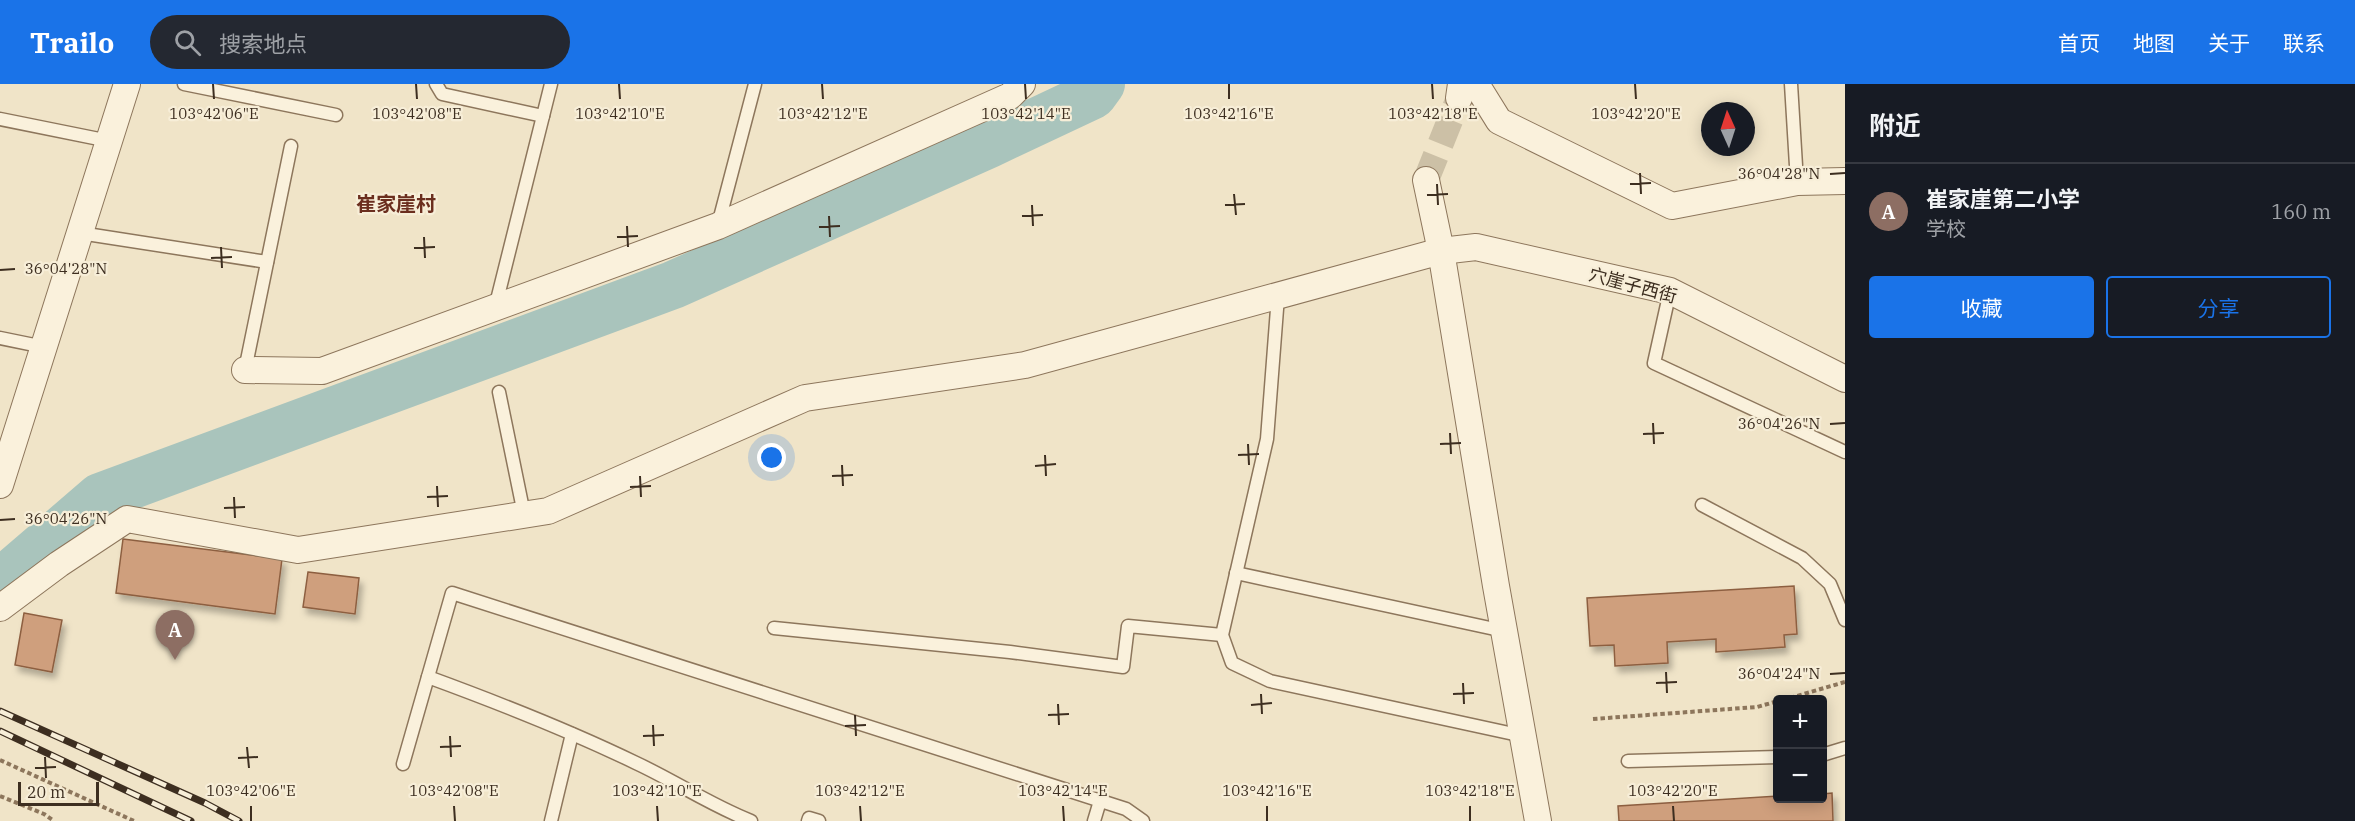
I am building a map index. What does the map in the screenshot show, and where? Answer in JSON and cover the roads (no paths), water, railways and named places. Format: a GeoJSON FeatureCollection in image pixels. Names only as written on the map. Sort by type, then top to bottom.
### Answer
{"type":"FeatureCollection","features":[{"type":"Feature","properties":{"kind":"street"},"geometry":{"type":"LineString","coordinates":[[0,485],[127,84]]}},
{"type":"Feature","properties":{"kind":"street"},"geometry":{"type":"LineString","coordinates":[[245,370],[322,371],[495,309],[718,226],[1010,96],[1022,84]]}},
{"type":"Feature","properties":{"kind":"street"},"geometry":{"type":"LineString","coordinates":[[1465,89],[1499,121],[1672,206],[1797,182],[1845,181]]}},
{"type":"Feature","properties":{"kind":"street"},"geometry":{"type":"LineString","coordinates":[[1426,180],[1441,251],[1504,632],[1538,821]]}},
{"type":"Feature","properties":{"kind":"street","name":"穴崖子西街"},"geometry":{"type":"LineString","coordinates":[[0,608],[59,564],[127,519],[298,550],[548,511],[805,398],[1025,365],[1441,251],[1476,247],[1670,291],[1845,379]]}},
{"type":"Feature","properties":{"kind":"lane"},"geometry":{"type":"LineString","coordinates":[[184,84],[336,115]]}},
{"type":"Feature","properties":{"kind":"lane"},"geometry":{"type":"LineString","coordinates":[[436,84],[442,94],[543,116]]}},
{"type":"Feature","properties":{"kind":"lane"},"geometry":{"type":"LineString","coordinates":[[495,309],[551,84]]}},
{"type":"Feature","properties":{"kind":"lane"},"geometry":{"type":"LineString","coordinates":[[718,226],[755,84]]}},
{"type":"Feature","properties":{"kind":"lane"},"geometry":{"type":"LineString","coordinates":[[1791,84],[1797,182]]}},
{"type":"Feature","properties":{"kind":"lane"},"geometry":{"type":"LineString","coordinates":[[0,119],[109,141]]}},
{"type":"Feature","properties":{"kind":"lane"},"geometry":{"type":"LineString","coordinates":[[245,370],[291,146]]}},
{"type":"Feature","properties":{"kind":"lane"},"geometry":{"type":"LineString","coordinates":[[80,233],[267,262]]}},
{"type":"Feature","properties":{"kind":"lane"},"geometry":{"type":"LineString","coordinates":[[1670,291],[1653,363],[1845,452]]}},
{"type":"Feature","properties":{"kind":"lane"},"geometry":{"type":"LineString","coordinates":[[1278,296],[1267,439],[1222,636],[1232,663],[1270,681],[1523,736]]}},
{"type":"Feature","properties":{"kind":"lane"},"geometry":{"type":"LineString","coordinates":[[0,338],[44,347]]}},
{"type":"Feature","properties":{"kind":"lane"},"geometry":{"type":"LineString","coordinates":[[499,392],[524,514]]}},
{"type":"Feature","properties":{"kind":"lane"},"geometry":{"type":"LineString","coordinates":[[1702,505],[1802,558],[1830,584],[1845,620]]}},
{"type":"Feature","properties":{"kind":"lane"},"geometry":{"type":"LineString","coordinates":[[1236,573],[1504,632]]}},
{"type":"Feature","properties":{"kind":"lane"},"geometry":{"type":"LineString","coordinates":[[403,764],[452,593],[1126,809],[1143,821]]}},
{"type":"Feature","properties":{"kind":"lane"},"geometry":{"type":"LineString","coordinates":[[774,628],[1010,652],[1123,667],[1128,626],[1222,636]]}},
{"type":"Feature","properties":{"kind":"lane"},"geometry":{"type":"LineString","coordinates":[[428,677],[537,717],[638,764],[722,816],[751,821]]}},
{"type":"Feature","properties":{"kind":"lane"},"geometry":{"type":"LineString","coordinates":[[551,821],[572,734]]}},
{"type":"Feature","properties":{"kind":"lane"},"geometry":{"type":"LineString","coordinates":[[1827,753],[1845,748]]}},
{"type":"Feature","properties":{"kind":"lane"},"geometry":{"type":"LineString","coordinates":[[1628,761],[1773,757]]}},
{"type":"Feature","properties":{"kind":"lane"},"geometry":{"type":"LineString","coordinates":[[1094,821],[1100,801]]}},
{"type":"Feature","properties":{"kind":"lane"},"geometry":{"type":"LineString","coordinates":[[808,821],[809,818],[819,821]]}},
{"type":"Feature","properties":{"kind":"waterway"},"geometry":{"type":"LineString","coordinates":[[0,583],[100,497],[673,285],[989,144],[1093,95],[1101,84]]}},
{"type":"Feature","properties":{"kind":"tunnel"},"geometry":{"type":"LineString","coordinates":[[1426,180],[1459,98]]}},
{"type":"Feature","properties":{"kind":"railway"},"geometry":{"type":"LineString","coordinates":[[0,711],[205,803],[239,821]]}},
{"type":"Feature","properties":{"kind":"railway"},"geometry":{"type":"LineString","coordinates":[[0,731],[191,821]]}},
{"type":"Feature","properties":{"kind":"place","name":"崔家崖第二小学"},"geometry":{"type":"Point","coordinates":[175,660]}},
{"type":"Feature","properties":{"kind":"district","name":"崔家崖村"},"geometry":{"type":"Point","coordinates":[396,203]}}]}
